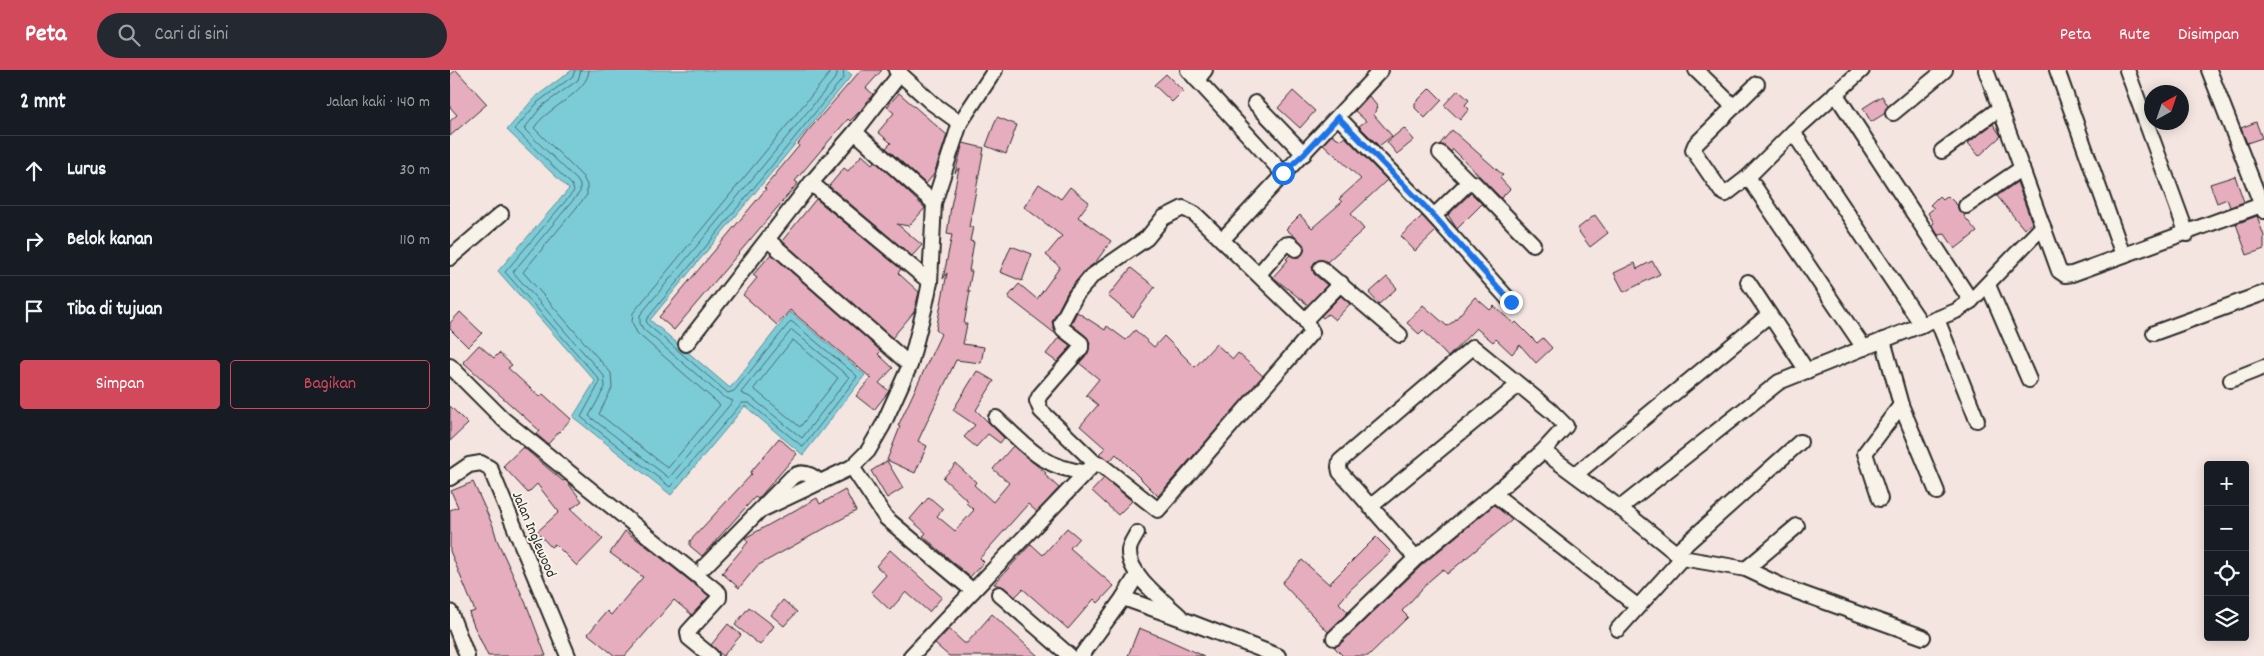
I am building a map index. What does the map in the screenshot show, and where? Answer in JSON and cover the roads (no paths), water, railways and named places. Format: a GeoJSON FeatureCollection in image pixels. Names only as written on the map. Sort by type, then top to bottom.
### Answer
{"type":"FeatureCollection","features":[{"type":"Feature","properties":{"kind":"street"},"geometry":{"type":"LineString","coordinates":[[705,566],[792,477],[798,473],[814,476],[820,482],[852,467],[868,451],[883,425],[910,365],[930,282],[934,202],[960,124],[995,70]]}},
{"type":"Feature","properties":{"kind":"street"},"geometry":{"type":"LineString","coordinates":[[1222,240],[1381,70]]}},
{"type":"Feature","properties":{"kind":"street"},"geometry":{"type":"LineString","coordinates":[[1696,70],[1734,107]]}},
{"type":"Feature","properties":{"kind":"street"},"geometry":{"type":"LineString","coordinates":[[1757,84],[1695,145],[1693,150],[1721,191],[1726,194],[1748,177],[1792,132],[1862,70]]}},
{"type":"Feature","properties":{"kind":"street"},"geometry":{"type":"LineString","coordinates":[[1893,113],[1945,70]]}},
{"type":"Feature","properties":{"kind":"street"},"geometry":{"type":"LineString","coordinates":[[1986,70],[2059,271],[2065,275],[2263,207],[2209,70]]}},
{"type":"Feature","properties":{"kind":"street"},"geometry":{"type":"LineString","coordinates":[[2057,70],[2123,255]]}},
{"type":"Feature","properties":{"kind":"street"},"geometry":{"type":"LineString","coordinates":[[2127,70],[2188,234]]}},
{"type":"Feature","properties":{"kind":"street"},"geometry":{"type":"LineString","coordinates":[[686,344],[811,183],[855,132],[898,72],[932,103],[960,124]]}},
{"type":"Feature","properties":{"kind":"street"},"geometry":{"type":"LineString","coordinates":[[1197,73],[1283,173]]}},
{"type":"Feature","properties":{"kind":"street"},"geometry":{"type":"LineString","coordinates":[[1835,93],[1971,301]]}},
{"type":"Feature","properties":{"kind":"street"},"geometry":{"type":"LineString","coordinates":[[1255,103],[1304,154]]}},
{"type":"Feature","properties":{"kind":"street"},"geometry":{"type":"LineString","coordinates":[[1942,151],[2000,108]]}},
{"type":"Feature","properties":{"kind":"street"},"geometry":{"type":"LineString","coordinates":[[1338,117],[1434,216],[1511,302]]}},
{"type":"Feature","properties":{"kind":"street"},"geometry":{"type":"LineString","coordinates":[[855,132],[934,202]]}},
{"type":"Feature","properties":{"kind":"street"},"geometry":{"type":"LineString","coordinates":[[1792,132],[1922,325]]}},
{"type":"Feature","properties":{"kind":"street"},"geometry":{"type":"LineString","coordinates":[[1440,152],[1469,182],[1474,183],[1533,244]]}},
{"type":"Feature","properties":{"kind":"street"},"geometry":{"type":"LineString","coordinates":[[1966,206],[2022,168]]}},
{"type":"Feature","properties":{"kind":"street"},"geometry":{"type":"LineString","coordinates":[[1748,177],[1864,348]]}},
{"type":"Feature","properties":{"kind":"street"},"geometry":{"type":"LineString","coordinates":[[1434,216],[1469,182]]}},
{"type":"Feature","properties":{"kind":"street"},"geometry":{"type":"LineString","coordinates":[[811,183],[930,282]]}},
{"type":"Feature","properties":{"kind":"street"},"geometry":{"type":"LineString","coordinates":[[996,418],[1035,455],[1061,468],[1090,468],[1101,465],[1158,510],[1312,332],[1305,320],[1258,274],[1194,214],[1183,208],[1163,218],[1147,238],[1092,276],[1076,295],[1061,323],[1063,329],[1081,344],[1081,348],[1040,395],[1037,401],[1041,411],[1090,468]]}},
{"type":"Feature","properties":{"kind":"street"},"geometry":{"type":"LineString","coordinates":[[450,258],[501,214]]}},
{"type":"Feature","properties":{"kind":"street"},"geometry":{"type":"LineString","coordinates":[[1620,508],[1778,382],[1937,319],[1956,311],[1971,301],[2043,226]]}},
{"type":"Feature","properties":{"kind":"street"},"geometry":{"type":"LineString","coordinates":[[768,240],[910,365]]}},
{"type":"Feature","properties":{"kind":"street"},"geometry":{"type":"LineString","coordinates":[[1258,274],[1284,245],[1290,244],[1296,249]]}},
{"type":"Feature","properties":{"kind":"street"},"geometry":{"type":"LineString","coordinates":[[1321,268],[1400,334]]}},
{"type":"Feature","properties":{"kind":"street"},"geometry":{"type":"LineString","coordinates":[[1748,282],[1807,371]]}},
{"type":"Feature","properties":{"kind":"street"},"geometry":{"type":"LineString","coordinates":[[1305,320],[1341,283]]}},
{"type":"Feature","properties":{"kind":"street"},"geometry":{"type":"LineString","coordinates":[[1988,284],[2029,380]]}},
{"type":"Feature","properties":{"kind":"street"},"geometry":{"type":"LineString","coordinates":[[2154,333],[2264,293]]}},
{"type":"Feature","properties":{"kind":"street"},"geometry":{"type":"LineString","coordinates":[[1576,474],[1769,315]]}},
{"type":"Feature","properties":{"kind":"street"},"geometry":{"type":"LineString","coordinates":[[1937,319],[1977,420]]}},
{"type":"Feature","properties":{"kind":"street"},"geometry":{"type":"LineString","coordinates":[[1883,340],[1901,405],[1938,492]]}},
{"type":"Feature","properties":{"kind":"street"},"geometry":{"type":"LineString","coordinates":[[1334,638],[1416,558],[1494,494],[1565,429],[1565,423],[1517,386],[1473,347],[1340,461],[1340,472],[1416,558]]}},
{"type":"Feature","properties":{"kind":"street"},"geometry":{"type":"LineString","coordinates":[[450,366],[504,420],[718,593],[719,598],[688,632],[689,638],[711,656]]}},
{"type":"Feature","properties":{"kind":"street"},"geometry":{"type":"LineString","coordinates":[[2231,380],[2264,367]]}},
{"type":"Feature","properties":{"kind":"street"},"geometry":{"type":"LineString","coordinates":[[1370,507],[1517,386]]}},
{"type":"Feature","properties":{"kind":"street"},"geometry":{"type":"LineString","coordinates":[[1880,499],[1865,453],[1901,405]]}},
{"type":"Feature","properties":{"kind":"street"},"geometry":{"type":"LineString","coordinates":[[1618,629],[1679,555],[1800,442]]}},
{"type":"Feature","properties":{"kind":"street"},"geometry":{"type":"LineString","coordinates":[[1543,451],[1576,474],[1679,555],[1746,569],[1784,587],[1924,637]]}},
{"type":"Feature","properties":{"kind":"street","name":"Jalan Inglewood"},"geometry":{"type":"LineString","coordinates":[[450,478],[475,464],[481,463],[490,468],[570,655]]}},
{"type":"Feature","properties":{"kind":"street"},"geometry":{"type":"LineString","coordinates":[[852,467],[886,518],[973,591]]}},
{"type":"Feature","properties":{"kind":"street"},"geometry":{"type":"LineString","coordinates":[[911,656],[1090,468]]}},
{"type":"Feature","properties":{"kind":"street"},"geometry":{"type":"LineString","coordinates":[[1494,494],[1637,606]]}},
{"type":"Feature","properties":{"kind":"street"},"geometry":{"type":"LineString","coordinates":[[1746,569],[1796,526]]}},
{"type":"Feature","properties":{"kind":"street"},"geometry":{"type":"LineString","coordinates":[[1136,533],[1129,548],[1129,554],[1137,575],[1182,619]]}},
{"type":"Feature","properties":{"kind":"street"},"geometry":{"type":"LineString","coordinates":[[1081,656],[1137,575]]}},
{"type":"Feature","properties":{"kind":"street"},"geometry":{"type":"LineString","coordinates":[[999,594],[1070,656]]}},
{"type":"Feature","properties":{"kind":"street"},"geometry":{"type":"LineString","coordinates":[[1122,598],[1278,656]]}},
{"type":"Feature","properties":{"kind":"street"},"geometry":{"type":"LineString","coordinates":[[450,612],[467,656]]}},
{"type":"Feature","properties":{"kind":"water"},"geometry":{"type":"Polygon","coordinates":[[[572,70],[846,70],[852,75],[650,320],[730,388],[790,312],[865,375],[803,455],[745,406],[671,495],[573,417],[595,381],[498,271],[569,189],[507,130],[534,98],[572,70]]]}}]}
